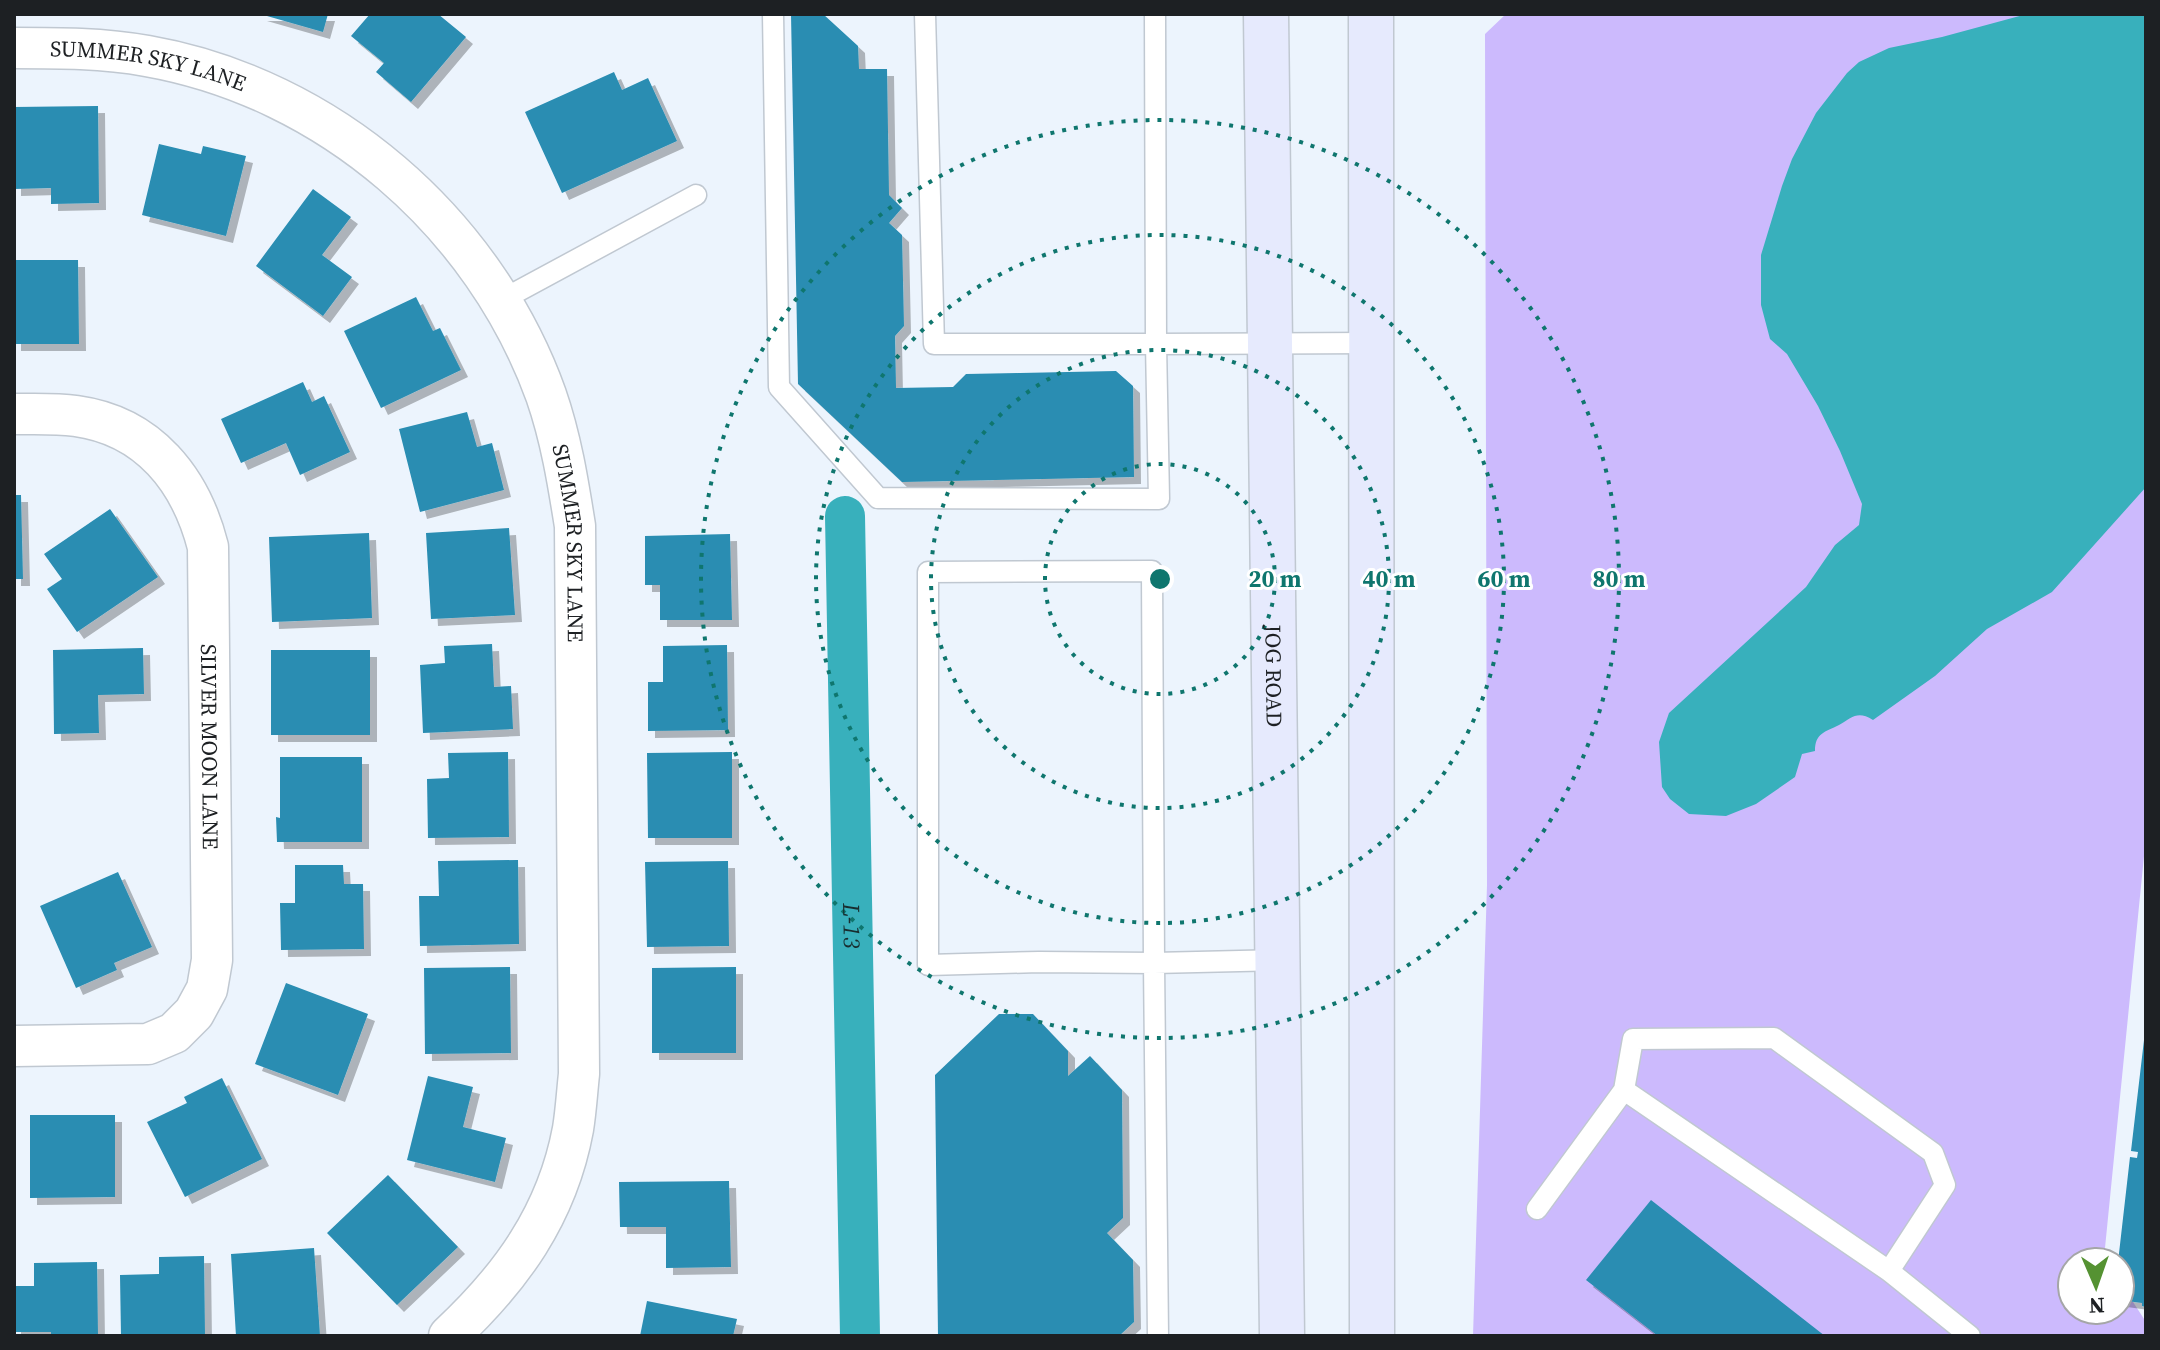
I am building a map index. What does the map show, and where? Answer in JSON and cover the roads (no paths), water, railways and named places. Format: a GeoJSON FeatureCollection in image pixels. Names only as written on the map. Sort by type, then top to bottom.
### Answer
{"type":"FeatureCollection","features":[{"type":"Feature","properties":{"kind":"main road","name":"JOG ROAD"},"geometry":{"type":"LineString","coordinates":[[1266,14],[1282,1336]]}},
{"type":"Feature","properties":{"kind":"main road"},"geometry":{"type":"LineString","coordinates":[[1371,14],[1372,1336]]}},
{"type":"Feature","properties":{"kind":"street","name":"SUMMER SKY LANE"},"geometry":{"type":"LineString","coordinates":[[14,48],[80,48],[148,56],[214,73],[278,99],[338,131],[393,173],[442,221],[484,274],[519,333],[546,396],[564,458],[575,526],[579,1074],[573,1130],[558,1184],[535,1234],[521,1258],[486,1302],[449,1336]]}},
{"type":"Feature","properties":{"kind":"street","name":"SILVER MOON LANE"},"geometry":{"type":"LineString","coordinates":[[14,414],[78,416],[131,435],[154,451],[174,471],[190,494],[201,520],[208,547],[212,960],[207,989],[194,1013],[174,1033],[148,1044],[14,1046]]}},
{"type":"Feature","properties":{"kind":"lane"},"geometry":{"type":"LineString","coordinates":[[773,14],[779,387],[878,498],[1159,499],[1155,14]]}},
{"type":"Feature","properties":{"kind":"lane"},"geometry":{"type":"LineString","coordinates":[[925,14],[934,344],[1371,343]]}},
{"type":"Feature","properties":{"kind":"lane"},"geometry":{"type":"LineString","coordinates":[[500,301],[696,195]]}},
{"type":"Feature","properties":{"kind":"lane"},"geometry":{"type":"LineString","coordinates":[[1158,1336],[1154,963],[1152,571],[928,572],[928,965],[1039,962],[1154,963],[1278,960]]}},
{"type":"Feature","properties":{"kind":"lane"},"geometry":{"type":"LineString","coordinates":[[1537,1209],[1624,1090],[1633,1039],[1774,1038],[1933,1153],[1945,1185],[1889,1271]]}},
{"type":"Feature","properties":{"kind":"lane"},"geometry":{"type":"LineString","coordinates":[[1624,1090],[1889,1271],[1970,1336]]}},
{"type":"Feature","properties":{"kind":"water"},"geometry":{"type":"Polygon","coordinates":[[[2027,14],[2146,14],[2146,487],[2052,592],[1987,629],[1935,676],[1873,720],[1855,716],[1822,734],[1815,751],[1802,754],[1795,777],[1756,804],[1726,816],[1689,814],[1670,799],[1662,787],[1659,742],[1669,713],[1806,587],[1835,545],[1859,525],[1862,504],[1840,451],[1787,354],[1770,339],[1761,305],[1761,255],[1792,159],[1816,113],[1859,62],[1889,48],[2027,14]]]}},
{"type":"Feature","properties":{"kind":"waterway","name":"L-13"},"geometry":{"type":"LineString","coordinates":[[845,516],[860,1336]]}}]}
